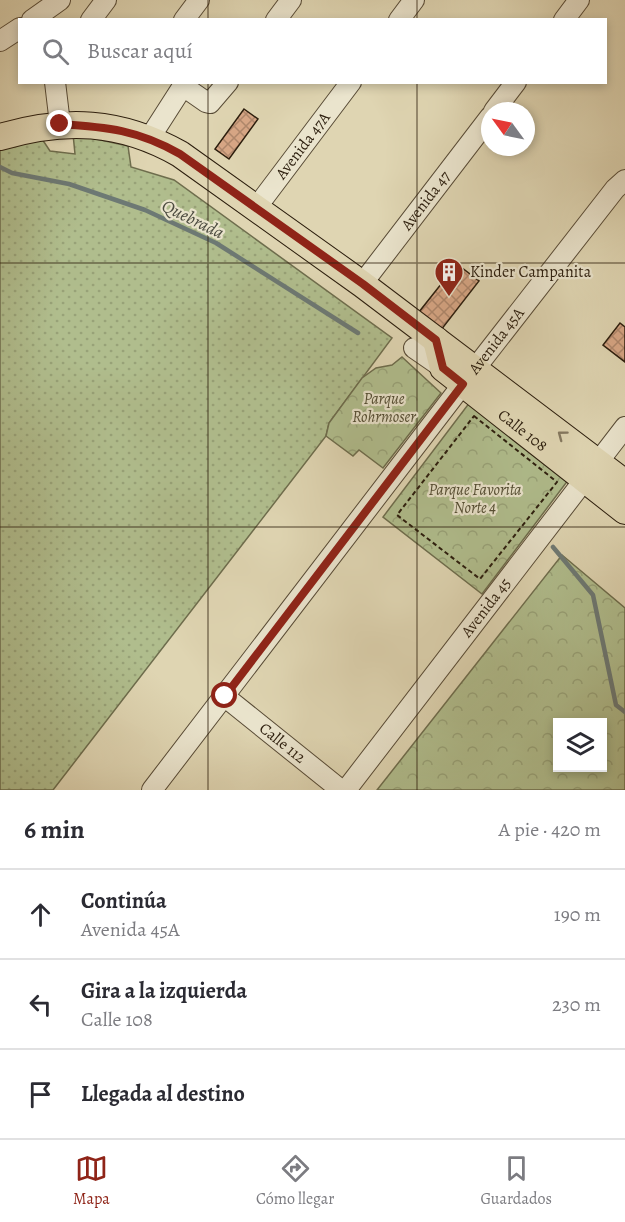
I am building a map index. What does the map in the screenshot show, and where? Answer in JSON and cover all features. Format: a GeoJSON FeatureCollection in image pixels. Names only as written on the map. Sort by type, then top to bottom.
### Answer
{"type":"FeatureCollection","features":[{"type":"Feature","properties":{"kind":"main road","name":"Calle 108"},"geometry":{"type":"LineString","coordinates":[[0,137],[22,130],[60,124],[106,126],[149,138],[180,154],[363,284],[425,344],[592,472],[625,511]]}},
{"type":"Feature","properties":{"kind":"main road","name":"Calle 108"},"geometry":{"type":"LineString","coordinates":[[425,344],[443,368],[469,376]]}},
{"type":"Feature","properties":{"kind":"main road","name":"Calle 108"},"geometry":{"type":"LineString","coordinates":[[592,472],[625,483]]}},
{"type":"Feature","properties":{"kind":"street"},"geometry":{"type":"LineString","coordinates":[[35,18],[60,0]]}},
{"type":"Feature","properties":{"kind":"street"},"geometry":{"type":"LineString","coordinates":[[92,18],[106,0]]}},
{"type":"Feature","properties":{"kind":"street"},"geometry":{"type":"LineString","coordinates":[[186,18],[199,0]]}},
{"type":"Feature","properties":{"kind":"street"},"geometry":{"type":"LineString","coordinates":[[278,18],[291,0]]}},
{"type":"Feature","properties":{"kind":"street"},"geometry":{"type":"LineString","coordinates":[[400,18],[414,0]]}},
{"type":"Feature","properties":{"kind":"street"},"geometry":{"type":"LineString","coordinates":[[566,18],[579,0]]}},
{"type":"Feature","properties":{"kind":"street"},"geometry":{"type":"LineString","coordinates":[[0,41],[18,29]]}},
{"type":"Feature","properties":{"kind":"street"},"geometry":{"type":"LineString","coordinates":[[55,84],[60,124]]}},
{"type":"Feature","properties":{"kind":"street"},"geometry":{"type":"LineString","coordinates":[[149,138],[180,84],[210,103],[226,84]]}},
{"type":"Feature","properties":{"kind":"street","name":"Avenida 47A"},"geometry":{"type":"LineString","coordinates":[[256,208],[349,84]]}},
{"type":"Feature","properties":{"kind":"street"},"geometry":{"type":"LineString","coordinates":[[501,102],[514,84]]}},
{"type":"Feature","properties":{"kind":"street","name":"Avenida 47"},"geometry":{"type":"LineString","coordinates":[[363,284],[481,129]]}},
{"type":"Feature","properties":{"kind":"street","name":"Avenida 45A"},"geometry":{"type":"LineString","coordinates":[[152,790],[469,376],[615,189],[625,180]]}},
{"type":"Feature","properties":{"kind":"street","name":"Avenida 45"},"geometry":{"type":"LineString","coordinates":[[346,790],[625,427]]}},
{"type":"Feature","properties":{"kind":"street","name":"Calle 112"},"geometry":{"type":"LineString","coordinates":[[225,696],[341,790]]}},
{"type":"Feature","properties":{"kind":"path"},"geometry":{"type":"LineString","coordinates":[[474,416],[557,482],[486,572],[480,579],[397,515],[474,416]]}},
{"type":"Feature","properties":{"kind":"green space"},"geometry":{"type":"Polygon","coordinates":[[[73,134],[128,146],[131,167],[174,180],[392,338],[329,423],[326,436],[53,790],[0,790],[0,149],[40,136],[50,151],[75,154],[73,134]]]}},
{"type":"Feature","properties":{"kind":"green space","name":"Parque Rohrmoser"},"geometry":{"type":"Polygon","coordinates":[[[402,357],[441,393],[383,468],[359,450],[353,456],[326,436],[329,423],[362,378],[376,368],[392,365],[402,357]]]}},
{"type":"Feature","properties":{"kind":"green space","name":"Parque Favorita Norte 4"},"geometry":{"type":"Polygon","coordinates":[[[470,402],[569,479],[482,594],[383,517],[470,402]]]}},
{"type":"Feature","properties":{"kind":"green space"},"geometry":{"type":"Polygon","coordinates":[[[562,555],[625,608],[625,790],[377,790],[562,555]]]}},
{"type":"Feature","properties":{"kind":"building"},"geometry":{"type":"Polygon","coordinates":[[[244,109],[258,119],[229,159],[215,149],[244,109]]]}},
{"type":"Feature","properties":{"kind":"building","name":"Kinder Campanita"},"geometry":{"type":"Polygon","coordinates":[[[457,264],[479,281],[441,330],[419,312],[457,264]]]}},
{"type":"Feature","properties":{"kind":"building"},"geometry":{"type":"Polygon","coordinates":[[[620,323],[625,327],[625,362],[603,345],[620,323]]]}},
{"type":"Feature","properties":{"kind":"waterway","name":"Quebrada"},"geometry":{"type":"LineString","coordinates":[[0,167],[12,173],[69,184],[145,210],[216,243],[358,333]]}},
{"type":"Feature","properties":{"kind":"waterway"},"geometry":{"type":"LineString","coordinates":[[553,547],[593,595],[616,705],[625,712]]}},
{"type":"Feature","properties":{"kind":"place","name":"Kinder Campanita"},"geometry":{"type":"Point","coordinates":[449,298]}},
{"type":"Feature","properties":{"kind":"route"},"geometry":{"type":"LineString","coordinates":[[60,124],[106,126],[149,138],[180,154],[363,284],[436,340],[443,368],[463,384],[225,696]]}}]}
